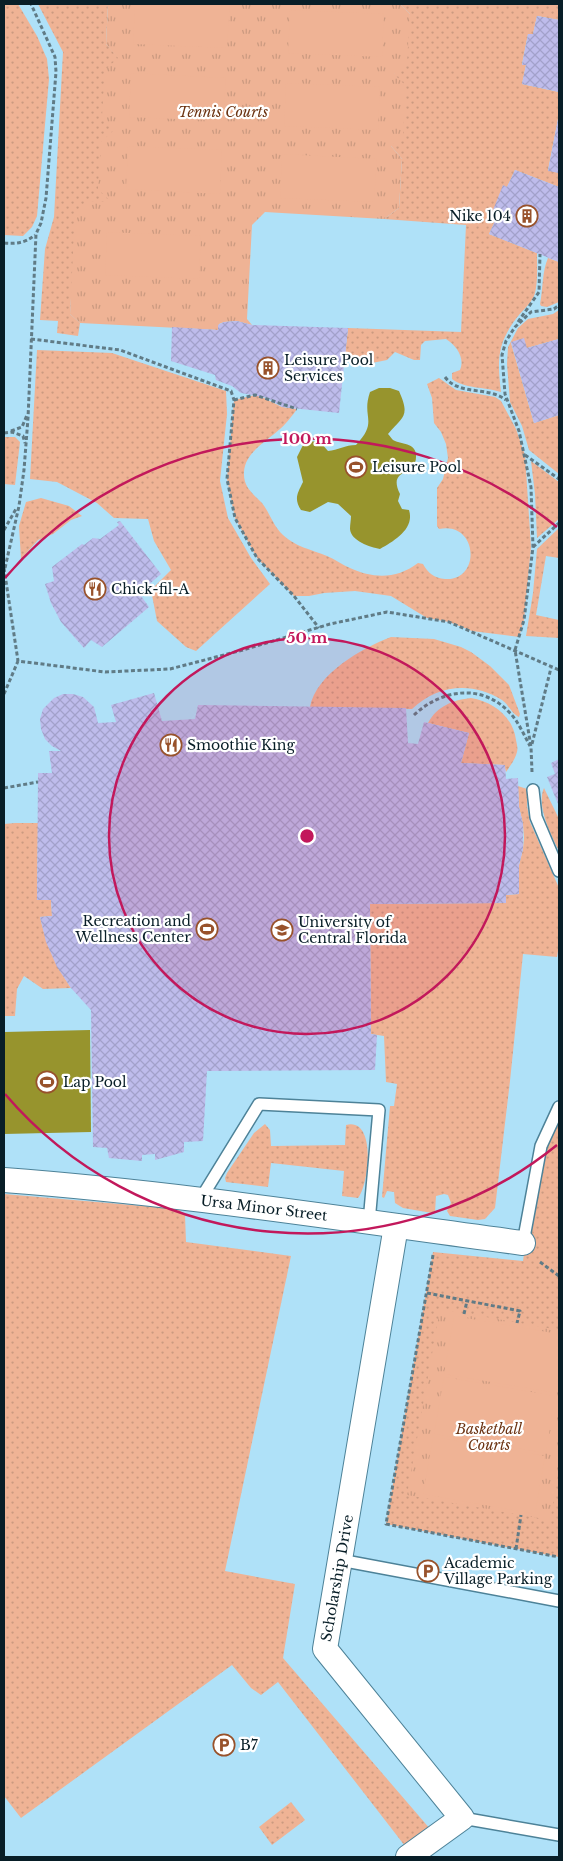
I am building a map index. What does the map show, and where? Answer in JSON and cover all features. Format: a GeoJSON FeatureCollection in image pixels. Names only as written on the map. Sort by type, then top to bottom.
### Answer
{"type":"FeatureCollection","features":[{"type":"Feature","properties":{"kind":"street","name":"Ursa Minor Street"},"geometry":{"type":"LineString","coordinates":[[4,1180],[85,1186],[523,1243]]}},
{"type":"Feature","properties":{"kind":"street","name":"Scholarship Drive"},"geometry":{"type":"LineString","coordinates":[[396,1226],[325,1649],[462,1818]]}},
{"type":"Feature","properties":{"kind":"street"},"geometry":{"type":"LineString","coordinates":[[408,1857],[462,1818]]}},
{"type":"Feature","properties":{"kind":"lane"},"geometry":{"type":"LineString","coordinates":[[533,790],[536,817],[559,871]]}},
{"type":"Feature","properties":{"kind":"lane"},"geometry":{"type":"LineString","coordinates":[[200,1200],[259,1104],[379,1110],[369,1222]]}},
{"type":"Feature","properties":{"kind":"lane"},"geometry":{"type":"LineString","coordinates":[[523,1243],[541,1146],[559,1107]]}},
{"type":"Feature","properties":{"kind":"lane"},"geometry":{"type":"LineString","coordinates":[[340,1560],[559,1600]]}},
{"type":"Feature","properties":{"kind":"lane"},"geometry":{"type":"LineString","coordinates":[[462,1818],[559,1835]]}},
{"type":"Feature","properties":{"kind":"path"},"geometry":{"type":"LineString","coordinates":[[4,568],[25,466],[36,234],[41,223],[46,198],[56,72],[55,56],[31,4]]}},
{"type":"Feature","properties":{"kind":"path"},"geometry":{"type":"LineString","coordinates":[[4,243],[26,242],[36,234]]}},
{"type":"Feature","properties":{"kind":"path"},"geometry":{"type":"LineString","coordinates":[[533,790],[531,747],[515,650],[524,620],[533,547],[531,487],[519,431],[507,400],[502,355],[506,341],[539,292],[540,254]]}},
{"type":"Feature","properties":{"kind":"path"},"geometry":{"type":"LineString","coordinates":[[515,327],[531,312],[554,309],[559,305]]}},
{"type":"Feature","properties":{"kind":"path"},"geometry":{"type":"LineString","coordinates":[[31,339],[120,350],[231,391],[234,400],[227,478],[235,518],[257,558],[294,596],[319,628]]}},
{"type":"Feature","properties":{"kind":"path"},"geometry":{"type":"LineString","coordinates":[[445,377],[450,383],[458,387],[495,394],[507,400]]}},
{"type":"Feature","properties":{"kind":"path"},"geometry":{"type":"LineString","coordinates":[[234,400],[255,395],[297,409]]}},
{"type":"Feature","properties":{"kind":"path"},"geometry":{"type":"LineString","coordinates":[[5,433],[22,427],[28,410]]}},
{"type":"Feature","properties":{"kind":"path"},"geometry":{"type":"LineString","coordinates":[[5,433],[12,432],[23,436],[25,466]]}},
{"type":"Feature","properties":{"kind":"path"},"geometry":{"type":"LineString","coordinates":[[525,456],[559,479]]}},
{"type":"Feature","properties":{"kind":"path"},"geometry":{"type":"LineString","coordinates":[[4,530],[18,506]]}},
{"type":"Feature","properties":{"kind":"path"},"geometry":{"type":"LineString","coordinates":[[533,547],[559,523]]}},
{"type":"Feature","properties":{"kind":"path"},"geometry":{"type":"LineString","coordinates":[[4,562],[18,661],[4,694]]}},
{"type":"Feature","properties":{"kind":"path"},"geometry":{"type":"LineString","coordinates":[[18,661],[105,672],[170,669],[319,628],[387,612],[449,622],[559,670]]}},
{"type":"Feature","properties":{"kind":"path"},"geometry":{"type":"LineString","coordinates":[[531,747],[551,667]]}},
{"type":"Feature","properties":{"kind":"path"},"geometry":{"type":"LineString","coordinates":[[414,715],[425,705],[445,696],[466,692],[490,696],[511,713],[531,747]]}},
{"type":"Feature","properties":{"kind":"path"},"geometry":{"type":"LineString","coordinates":[[4,788],[38,782]]}},
{"type":"Feature","properties":{"kind":"path"},"geometry":{"type":"LineString","coordinates":[[433,1252],[386,1524],[559,1557]]}},
{"type":"Feature","properties":{"kind":"path"},"geometry":{"type":"LineString","coordinates":[[427,1293],[520,1311],[517,1323]]}},
{"type":"Feature","properties":{"kind":"path"},"geometry":{"type":"LineString","coordinates":[[464,1314],[467,1301]]}},
{"type":"Feature","properties":{"kind":"path"},"geometry":{"type":"LineString","coordinates":[[516,1549],[521,1515]]}},
{"type":"Feature","properties":{"kind":"shaded area","name":"University of Central Florida"},"geometry":{"type":"Polygon","coordinates":[[[4,4],[559,4],[559,1857],[4,1857],[4,4]]]}},
{"type":"Feature","properties":{"kind":"shaded area","name":"Leisure Pool"},"geometry":{"type":"Polygon","coordinates":[[[379,388],[390,388],[399,391],[404,406],[404,415],[388,434],[396,442],[411,446],[416,452],[415,463],[399,476],[397,480],[400,494],[398,501],[402,509],[409,510],[409,523],[402,534],[380,549],[366,545],[354,537],[350,529],[351,516],[338,504],[328,502],[310,512],[301,510],[297,499],[303,482],[297,457],[303,445],[311,441],[321,443],[328,451],[356,445],[367,430],[367,408],[370,392],[379,388]]]}},
{"type":"Feature","properties":{"kind":"shaded area","name":"Lap Pool"},"geometry":{"type":"Polygon","coordinates":[[[90,1030],[91,1132],[4,1134],[4,1032],[90,1030]]]}},
{"type":"Feature","properties":{"kind":"green space"},"geometry":{"type":"Polygon","coordinates":[[[4,4],[18,4],[37,36],[47,59],[49,79],[37,216],[32,227],[23,236],[4,235],[4,4]]]}},
{"type":"Feature","properties":{"kind":"green space"},"geometry":{"type":"Polygon","coordinates":[[[38,4],[108,4],[106,44],[119,58],[111,202],[71,298],[70,314],[80,323],[78,336],[57,333],[58,321],[40,320],[45,249],[54,217],[63,52],[38,4]]]}},
{"type":"Feature","properties":{"kind":"green space","name":"Tennis Courts"},"geometry":{"type":"Polygon","coordinates":[[[108,4],[400,4],[410,14],[407,63],[394,74],[406,86],[403,135],[391,146],[402,159],[399,208],[384,219],[265,212],[252,225],[247,319],[252,325],[237,321],[224,322],[219,324],[218,330],[80,323],[70,314],[75,213],[87,201],[111,202],[98,189],[101,142],[114,130],[102,116],[105,70],[118,58],[106,44],[108,4]]]}},
{"type":"Feature","properties":{"kind":"green space"},"geometry":{"type":"Polygon","coordinates":[[[135,4],[230,5],[227,48],[133,44],[135,4]]]}},
{"type":"Feature","properties":{"kind":"green space"},"geometry":{"type":"Polygon","coordinates":[[[400,4],[559,4],[559,20],[537,16],[533,34],[528,34],[522,64],[526,65],[522,84],[559,92],[559,114],[548,170],[559,173],[559,187],[515,170],[507,187],[503,186],[497,217],[489,234],[537,253],[537,278],[534,296],[506,334],[500,351],[501,392],[463,385],[452,379],[452,373],[460,370],[461,357],[454,345],[446,339],[425,341],[421,345],[420,360],[414,360],[395,352],[387,360],[367,364],[345,355],[348,328],[461,332],[466,225],[384,219],[399,208],[402,159],[391,146],[394,74],[410,14],[400,4]]]}},
{"type":"Feature","properties":{"kind":"green space"},"geometry":{"type":"Polygon","coordinates":[[[290,10],[384,14],[382,57],[288,53],[290,10]]]}},
{"type":"Feature","properties":{"kind":"green space"},"geometry":{"type":"Polygon","coordinates":[[[131,73],[226,78],[223,121],[129,117],[131,73]]]}},
{"type":"Feature","properties":{"kind":"green space"},"geometry":{"type":"Polygon","coordinates":[[[286,83],[380,87],[378,130],[284,126],[286,83]]]}},
{"type":"Feature","properties":{"kind":"green space"},"geometry":{"type":"Polygon","coordinates":[[[128,146],[222,150],[220,194],[126,189],[128,146]]]}},
{"type":"Feature","properties":{"kind":"green space"},"geometry":{"type":"Polygon","coordinates":[[[282,154],[377,159],[374,202],[280,198],[282,154]]]}},
{"type":"Feature","properties":{"kind":"green space"},"geometry":{"type":"Polygon","coordinates":[[[107,232],[201,236],[199,279],[105,275],[107,232]]]}},
{"type":"Feature","properties":{"kind":"green space"},"geometry":{"type":"Polygon","coordinates":[[[548,258],[559,262],[559,302],[547,307],[540,304],[548,258]]]}},
{"type":"Feature","properties":{"kind":"green space"},"geometry":{"type":"Polygon","coordinates":[[[559,310],[559,339],[527,348],[511,343],[534,423],[559,415],[559,474],[529,450],[522,426],[510,402],[507,364],[508,347],[518,328],[528,319],[553,314],[559,310]]]}},
{"type":"Feature","properties":{"kind":"green space"},"geometry":{"type":"Polygon","coordinates":[[[37,350],[112,353],[226,391],[227,414],[220,481],[228,518],[251,558],[270,584],[196,651],[186,647],[157,621],[151,590],[171,570],[154,541],[148,519],[114,518],[97,503],[57,482],[30,479],[37,350]]]}},
{"type":"Feature","properties":{"kind":"green space"},"geometry":{"type":"Polygon","coordinates":[[[439,378],[456,390],[495,397],[501,401],[516,429],[525,455],[531,547],[524,620],[519,637],[472,631],[449,622],[427,618],[391,596],[355,591],[294,596],[257,558],[235,518],[227,479],[234,400],[255,395],[282,407],[297,409],[282,427],[252,453],[245,465],[244,472],[247,486],[262,503],[277,528],[287,539],[330,557],[359,572],[385,576],[394,575],[418,563],[423,564],[429,572],[438,578],[457,577],[465,571],[469,562],[468,542],[462,534],[452,529],[439,529],[437,526],[437,488],[443,479],[448,458],[446,444],[441,432],[434,423],[432,398],[427,384],[439,378]]]}},
{"type":"Feature","properties":{"kind":"green space"},"geometry":{"type":"Polygon","coordinates":[[[4,437],[15,437],[20,442],[15,485],[4,484],[4,437]]]}},
{"type":"Feature","properties":{"kind":"green space"},"geometry":{"type":"Polygon","coordinates":[[[531,461],[559,482],[559,519],[537,538],[535,494],[531,461]]]}},
{"type":"Feature","properties":{"kind":"green space"},"geometry":{"type":"Polygon","coordinates":[[[41,498],[69,506],[82,516],[71,520],[53,534],[38,540],[21,559],[19,526],[26,502],[41,498]]]}},
{"type":"Feature","properties":{"kind":"green space"},"geometry":{"type":"Polygon","coordinates":[[[559,528],[559,558],[546,556],[536,615],[559,620],[559,638],[526,636],[533,593],[537,549],[559,528]]]}},
{"type":"Feature","properties":{"kind":"green space"},"geometry":{"type":"Polygon","coordinates":[[[391,637],[434,639],[471,652],[490,666],[509,685],[520,714],[519,717],[502,700],[491,694],[467,688],[455,688],[432,695],[412,709],[310,707],[314,695],[331,673],[354,655],[391,637]]]}},
{"type":"Feature","properties":{"kind":"green space"},"geometry":{"type":"Polygon","coordinates":[[[471,698],[495,707],[511,724],[517,751],[514,760],[506,772],[504,765],[461,763],[469,733],[428,723],[436,712],[446,705],[458,700],[471,698]]]}},
{"type":"Feature","properties":{"kind":"green space"},"geometry":{"type":"Polygon","coordinates":[[[518,786],[527,789],[527,806],[530,822],[559,888],[559,945],[557,957],[523,954],[495,1208],[485,1219],[478,1220],[450,1216],[447,1211],[451,1203],[448,1195],[444,1194],[436,1196],[435,1212],[403,1208],[395,1203],[394,1192],[387,1191],[384,1198],[382,1197],[390,1106],[394,1106],[397,1084],[386,1082],[384,1036],[371,1034],[370,904],[505,903],[506,895],[519,894],[519,865],[524,838],[518,786]]]}},
{"type":"Feature","properties":{"kind":"green space"},"geometry":{"type":"Polygon","coordinates":[[[544,788],[559,817],[559,851],[543,811],[542,795],[544,788]]]}},
{"type":"Feature","properties":{"kind":"green space"},"geometry":{"type":"Polygon","coordinates":[[[38,823],[37,900],[51,900],[52,916],[40,917],[52,954],[71,988],[43,989],[24,976],[17,989],[15,1016],[4,1016],[4,824],[38,823]]]}},
{"type":"Feature","properties":{"kind":"green space"},"geometry":{"type":"Polygon","coordinates":[[[559,1111],[559,1557],[386,1524],[433,1252],[523,1261],[537,1164],[559,1111]]]}},
{"type":"Feature","properties":{"kind":"green space"},"geometry":{"type":"Polygon","coordinates":[[[265,1124],[270,1130],[271,1146],[345,1145],[346,1125],[356,1125],[363,1131],[368,1154],[365,1180],[358,1198],[342,1196],[344,1171],[271,1163],[268,1187],[226,1182],[227,1173],[254,1133],[265,1124]]]}},
{"type":"Feature","properties":{"kind":"green space"},"geometry":{"type":"Polygon","coordinates":[[[4,1194],[178,1209],[185,1215],[186,1242],[291,1256],[225,1571],[295,1584],[283,1658],[431,1830],[405,1846],[278,1682],[261,1695],[251,1688],[232,1665],[21,1818],[4,1796],[4,1194]]]}},
{"type":"Feature","properties":{"kind":"green space","name":"Basketball Courts"},"geometry":{"type":"Polygon","coordinates":[[[440,1309],[559,1330],[559,1469],[550,1520],[407,1495],[440,1309]]]}},
{"type":"Feature","properties":{"kind":"green space"},"geometry":{"type":"Polygon","coordinates":[[[454,1316],[559,1334],[559,1374],[556,1393],[444,1374],[454,1316]]]}},
{"type":"Feature","properties":{"kind":"green space"},"geometry":{"type":"Polygon","coordinates":[[[444,1377],[555,1396],[546,1453],[434,1434],[444,1377]]]}},
{"type":"Feature","properties":{"kind":"green space"},"geometry":{"type":"Polygon","coordinates":[[[433,1437],[545,1456],[535,1514],[423,1494],[433,1437]]]}},
{"type":"Feature","properties":{"kind":"green space"},"geometry":{"type":"Polygon","coordinates":[[[291,1802],[305,1820],[272,1845],[259,1827],[291,1802]]]}},
{"type":"Feature","properties":{"kind":"building"},"geometry":{"type":"Polygon","coordinates":[[[537,16],[559,20],[559,92],[522,84],[526,65],[522,65],[528,34],[533,34],[537,16]]]}},
{"type":"Feature","properties":{"kind":"building"},"geometry":{"type":"Polygon","coordinates":[[[559,119],[559,173],[548,171],[559,119]]]}},
{"type":"Feature","properties":{"kind":"building","name":"Nike 104"},"geometry":{"type":"Polygon","coordinates":[[[515,170],[559,187],[559,262],[489,234],[497,217],[491,215],[503,185],[507,187],[515,170]]]}},
{"type":"Feature","properties":{"kind":"building","name":"Leisure Pool Services"},"geometry":{"type":"Polygon","coordinates":[[[237,321],[252,325],[348,328],[339,413],[282,407],[268,398],[241,393],[232,386],[216,380],[215,375],[171,361],[172,327],[218,330],[218,325],[224,322],[237,321]]]}},
{"type":"Feature","properties":{"kind":"building"},"geometry":{"type":"Polygon","coordinates":[[[524,338],[527,348],[559,339],[559,415],[534,423],[511,342],[524,338]]]}},
{"type":"Feature","properties":{"kind":"building","name":"Chick-fil-A"},"geometry":{"type":"Polygon","coordinates":[[[120,521],[161,574],[139,593],[149,607],[102,647],[91,640],[84,648],[61,622],[51,603],[45,584],[54,581],[52,567],[82,544],[84,545],[93,538],[100,539],[119,525],[117,522],[120,521]]]}},
{"type":"Feature","properties":{"kind":"building","name":"Recreation and Wellness Center"},"geometry":{"type":"Polygon","coordinates":[[[154,693],[162,721],[195,719],[198,705],[406,708],[408,743],[418,744],[424,722],[469,733],[461,763],[505,765],[506,779],[518,778],[519,807],[523,824],[523,849],[519,865],[519,894],[506,895],[506,903],[370,904],[371,1034],[377,1035],[375,1070],[207,1071],[203,1141],[184,1142],[184,1152],[155,1160],[155,1154],[142,1155],[142,1161],[109,1158],[107,1148],[93,1147],[91,1010],[71,988],[57,967],[46,942],[40,917],[52,916],[51,900],[37,900],[38,773],[52,773],[49,751],[61,751],[45,739],[41,729],[40,719],[43,709],[54,698],[63,694],[83,697],[94,707],[98,723],[116,722],[111,705],[154,693]]]}},
{"type":"Feature","properties":{"kind":"building"},"geometry":{"type":"Polygon","coordinates":[[[559,759],[558,804],[547,777],[555,774],[551,763],[559,759]]]}},
{"type":"Feature","properties":{"kind":"place","name":"Nike 104"},"geometry":{"type":"Point","coordinates":[527,216]}},
{"type":"Feature","properties":{"kind":"place","name":"Leisure Pool Services"},"geometry":{"type":"Point","coordinates":[268,368]}},
{"type":"Feature","properties":{"kind":"place","name":"Leisure Pool"},"geometry":{"type":"Point","coordinates":[356,467]}},
{"type":"Feature","properties":{"kind":"place","name":"Chick-fil-A"},"geometry":{"type":"Point","coordinates":[95,589]}},
{"type":"Feature","properties":{"kind":"place","name":"Smoothie King"},"geometry":{"type":"Point","coordinates":[171,745]}},
{"type":"Feature","properties":{"kind":"place","name":"Recreation and Wellness Center"},"geometry":{"type":"Point","coordinates":[207,929]}},
{"type":"Feature","properties":{"kind":"place","name":"University of Central Florida"},"geometry":{"type":"Point","coordinates":[282,930]}},
{"type":"Feature","properties":{"kind":"place","name":"Lap Pool"},"geometry":{"type":"Point","coordinates":[47,1082]}},
{"type":"Feature","properties":{"kind":"place","name":"Academic Village Parking"},"geometry":{"type":"Point","coordinates":[428,1571]}},
{"type":"Feature","properties":{"kind":"place","name":"B7"},"geometry":{"type":"Point","coordinates":[224,1745]}}]}
